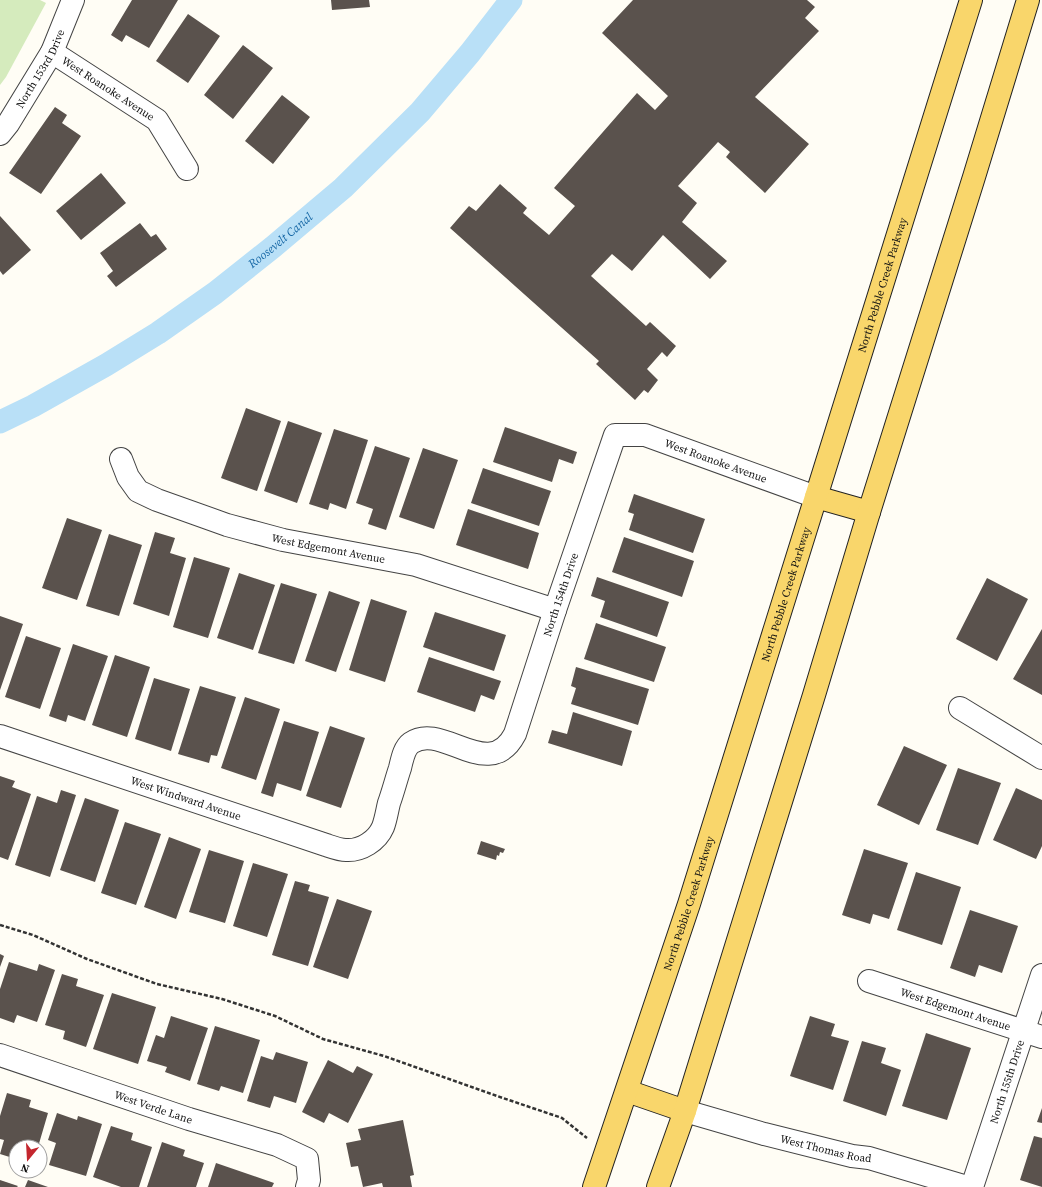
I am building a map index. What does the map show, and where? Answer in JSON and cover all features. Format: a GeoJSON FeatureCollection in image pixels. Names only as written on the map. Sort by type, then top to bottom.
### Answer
{"type":"FeatureCollection","features":[{"type":"Feature","properties":{"kind":"main road","name":"North Pebble Creek Parkway"},"geometry":{"type":"LineString","coordinates":[[594,1187],[689,904],[971,0]]}},
{"type":"Feature","properties":{"kind":"main road"},"geometry":{"type":"LineString","coordinates":[[658,1187],[684,1111],[1028,0]]}},
{"type":"Feature","properties":{"kind":"main road"},"geometry":{"type":"LineString","coordinates":[[816,497],[869,512]]}},
{"type":"Feature","properties":{"kind":"main road"},"geometry":{"type":"LineString","coordinates":[[627,1091],[684,1111]]}},
{"type":"Feature","properties":{"kind":"street","name":"North 153rd Drive"},"geometry":{"type":"LineString","coordinates":[[0,134],[8,124],[52,52],[73,0]]}},
{"type":"Feature","properties":{"kind":"street","name":"West Roanoke Avenue"},"geometry":{"type":"LineString","coordinates":[[52,52],[157,120],[187,169]]}},
{"type":"Feature","properties":{"kind":"street","name":"West Roanoke Avenue"},"geometry":{"type":"LineString","coordinates":[[615,435],[645,435],[816,497]]}},
{"type":"Feature","properties":{"kind":"street","name":"North 154th Drive"},"geometry":{"type":"LineString","coordinates":[[410,744],[422,739],[436,739],[473,752],[488,754],[502,750],[510,743],[515,734],[555,610],[615,435]]}},
{"type":"Feature","properties":{"kind":"street","name":"West Edgemont Avenue"},"geometry":{"type":"LineString","coordinates":[[121,459],[128,477],[138,491],[157,500],[227,525],[283,540],[416,565],[555,610]]}},
{"type":"Feature","properties":{"kind":"street"},"geometry":{"type":"LineString","coordinates":[[960,708],[1042,758]]}},
{"type":"Feature","properties":{"kind":"street","name":"West Windward Avenue"},"geometry":{"type":"LineString","coordinates":[[0,736],[345,850],[358,849],[372,842],[382,829],[403,756],[410,744]]}},
{"type":"Feature","properties":{"kind":"street","name":"North 155th Drive"},"geometry":{"type":"LineString","coordinates":[[972,1187],[1033,1034],[1042,975]]}},
{"type":"Feature","properties":{"kind":"street","name":"West Edgemont Avenue"},"geometry":{"type":"LineString","coordinates":[[870,981],[1033,1034]]}},
{"type":"Feature","properties":{"kind":"street","name":"West Verde Lane"},"geometry":{"type":"LineString","coordinates":[[0,1056],[189,1119],[278,1145],[307,1158],[309,1180],[307,1187]]}},
{"type":"Feature","properties":{"kind":"street","name":"West Thomas Road"},"geometry":{"type":"LineString","coordinates":[[684,1111],[764,1134],[852,1156],[869,1158],[967,1187]]}},
{"type":"Feature","properties":{"kind":"path"},"geometry":{"type":"LineString","coordinates":[[0,925],[33,935],[87,959],[157,984],[222,999],[275,1016],[323,1039],[384,1056],[562,1118],[605,1155]]}},
{"type":"Feature","properties":{"kind":"green space"},"geometry":{"type":"Polygon","coordinates":[[[0,0],[40,0],[46,3],[6,77],[0,85],[0,0]]]}},
{"type":"Feature","properties":{"kind":"building"},"geometry":{"type":"Polygon","coordinates":[[[132,0],[178,0],[149,48],[126,35],[122,42],[111,35],[132,0]]]}},
{"type":"Feature","properties":{"kind":"building"},"geometry":{"type":"Polygon","coordinates":[[[331,0],[369,0],[370,7],[332,10],[331,0]]]}},
{"type":"Feature","properties":{"kind":"building"},"geometry":{"type":"Polygon","coordinates":[[[633,0],[807,0],[815,7],[805,18],[819,31],[755,97],[809,144],[765,193],[726,157],[730,152],[718,142],[678,186],[697,203],[682,222],[727,261],[710,279],[663,235],[632,271],[612,254],[591,276],[646,326],[650,322],[676,346],[667,357],[662,352],[647,369],[658,380],[648,393],[644,390],[635,400],[596,364],[599,361],[450,228],[469,206],[476,211],[500,184],[527,208],[523,213],[549,235],[575,206],[554,188],[637,93],[655,110],[668,96],[602,33],[633,0]]]}},
{"type":"Feature","properties":{"kind":"building"},"geometry":{"type":"Polygon","coordinates":[[[188,14],[220,36],[188,83],[156,61],[188,14]]]}},
{"type":"Feature","properties":{"kind":"building"},"geometry":{"type":"Polygon","coordinates":[[[243,45],[273,68],[233,119],[204,95],[243,45]]]}},
{"type":"Feature","properties":{"kind":"building"},"geometry":{"type":"Polygon","coordinates":[[[282,95],[310,117],[273,164],[245,141],[282,95]]]}},
{"type":"Feature","properties":{"kind":"building"},"geometry":{"type":"Polygon","coordinates":[[[55,107],[67,115],[62,123],[81,136],[41,194],[9,173],[55,107]]]}},
{"type":"Feature","properties":{"kind":"building"},"geometry":{"type":"Polygon","coordinates":[[[101,173],[126,203],[81,240],[56,211],[101,173]]]}},
{"type":"Feature","properties":{"kind":"building"},"geometry":{"type":"Polygon","coordinates":[[[0,216],[31,250],[3,275],[0,271],[0,216]]]}},
{"type":"Feature","properties":{"kind":"building"},"geometry":{"type":"Polygon","coordinates":[[[140,223],[151,237],[156,234],[167,249],[116,287],[107,276],[113,271],[100,253],[140,223]]]}},
{"type":"Feature","properties":{"kind":"building"},"geometry":{"type":"Polygon","coordinates":[[[246,408],[281,421],[257,491],[221,478],[246,408]]]}},
{"type":"Feature","properties":{"kind":"building"},"geometry":{"type":"Polygon","coordinates":[[[288,421],[322,433],[297,503],[264,491],[288,421]]]}},
{"type":"Feature","properties":{"kind":"building"},"geometry":{"type":"Polygon","coordinates":[[[505,427],[577,452],[573,464],[559,459],[552,482],[493,462],[505,427]]]}},
{"type":"Feature","properties":{"kind":"building"},"geometry":{"type":"Polygon","coordinates":[[[334,429],[368,440],[346,509],[330,503],[328,510],[309,504],[334,429]]]}},
{"type":"Feature","properties":{"kind":"building"},"geometry":{"type":"Polygon","coordinates":[[[375,446],[410,458],[386,530],[368,524],[373,509],[356,503],[375,446]]]}},
{"type":"Feature","properties":{"kind":"building"},"geometry":{"type":"Polygon","coordinates":[[[423,448],[458,460],[434,529],[399,517],[423,448]]]}},
{"type":"Feature","properties":{"kind":"building"},"geometry":{"type":"Polygon","coordinates":[[[483,468],[551,491],[539,526],[471,503],[483,468]]]}},
{"type":"Feature","properties":{"kind":"building"},"geometry":{"type":"Polygon","coordinates":[[[634,494],[705,519],[693,553],[629,530],[634,514],[628,512],[634,494]]]}},
{"type":"Feature","properties":{"kind":"building"},"geometry":{"type":"Polygon","coordinates":[[[468,509],[539,533],[528,569],[456,545],[468,509]]]}},
{"type":"Feature","properties":{"kind":"building"},"geometry":{"type":"Polygon","coordinates":[[[67,518],[102,530],[77,600],[42,588],[67,518]]]}},
{"type":"Feature","properties":{"kind":"building"},"geometry":{"type":"Polygon","coordinates":[[[155,532],[175,538],[170,553],[186,558],[169,616],[133,604],[155,532]]]}},
{"type":"Feature","properties":{"kind":"building"},"geometry":{"type":"Polygon","coordinates":[[[109,534],[142,545],[119,616],[86,606],[109,534]]]}},
{"type":"Feature","properties":{"kind":"building"},"geometry":{"type":"Polygon","coordinates":[[[624,537],[694,561],[682,597],[612,572],[624,537]]]}},
{"type":"Feature","properties":{"kind":"building"},"geometry":{"type":"Polygon","coordinates":[[[194,557],[230,568],[208,638],[173,627],[194,557]]]}},
{"type":"Feature","properties":{"kind":"building"},"geometry":{"type":"Polygon","coordinates":[[[239,573],[275,585],[253,650],[217,638],[239,573]]]}},
{"type":"Feature","properties":{"kind":"building"},"geometry":{"type":"Polygon","coordinates":[[[597,577],[669,602],[657,637],[600,617],[605,601],[591,596],[597,577]]]}},
{"type":"Feature","properties":{"kind":"building"},"geometry":{"type":"Polygon","coordinates":[[[987,578],[1028,599],[997,661],[956,639],[987,578]]]}},
{"type":"Feature","properties":{"kind":"building"},"geometry":{"type":"Polygon","coordinates":[[[281,583],[317,594],[294,664],[258,653],[281,583]]]}},
{"type":"Feature","properties":{"kind":"building"},"geometry":{"type":"Polygon","coordinates":[[[329,591],[360,602],[336,672],[305,661],[329,591]]]}},
{"type":"Feature","properties":{"kind":"building"},"geometry":{"type":"Polygon","coordinates":[[[371,599],[407,611],[385,682],[349,670],[371,599]]]}},
{"type":"Feature","properties":{"kind":"building"},"geometry":{"type":"Polygon","coordinates":[[[435,612],[506,635],[494,671],[423,647],[435,612]]]}},
{"type":"Feature","properties":{"kind":"building"},"geometry":{"type":"Polygon","coordinates":[[[0,616],[23,624],[0,690],[0,616]]]}},
{"type":"Feature","properties":{"kind":"building"},"geometry":{"type":"Polygon","coordinates":[[[596,623],[666,647],[654,682],[584,659],[596,623]]]}},
{"type":"Feature","properties":{"kind":"building"},"geometry":{"type":"Polygon","coordinates":[[[1042,629],[1042,695],[1013,679],[1042,629]]]}},
{"type":"Feature","properties":{"kind":"building"},"geometry":{"type":"Polygon","coordinates":[[[26,636],[61,648],[40,709],[5,697],[26,636]]]}},
{"type":"Feature","properties":{"kind":"building"},"geometry":{"type":"Polygon","coordinates":[[[73,644],[108,656],[85,721],[68,715],[66,722],[49,716],[73,644]]]}},
{"type":"Feature","properties":{"kind":"building"},"geometry":{"type":"Polygon","coordinates":[[[115,655],[150,667],[127,737],[92,725],[115,655]]]}},
{"type":"Feature","properties":{"kind":"building"},"geometry":{"type":"Polygon","coordinates":[[[429,657],[501,681],[494,700],[481,695],[475,712],[417,692],[429,657]]]}},
{"type":"Feature","properties":{"kind":"building"},"geometry":{"type":"Polygon","coordinates":[[[576,667],[649,689],[638,725],[571,704],[576,688],[571,686],[576,667]]]}},
{"type":"Feature","properties":{"kind":"building"},"geometry":{"type":"Polygon","coordinates":[[[154,678],[190,689],[171,751],[135,739],[154,678]]]}},
{"type":"Feature","properties":{"kind":"building"},"geometry":{"type":"Polygon","coordinates":[[[200,686],[236,697],[217,756],[211,755],[209,763],[178,754],[200,686]]]}},
{"type":"Feature","properties":{"kind":"building"},"geometry":{"type":"Polygon","coordinates":[[[245,697],[280,709],[256,780],[221,768],[245,697]]]}},
{"type":"Feature","properties":{"kind":"building"},"geometry":{"type":"Polygon","coordinates":[[[573,712],[632,731],[622,766],[548,743],[552,730],[567,734],[573,712]]]}},
{"type":"Feature","properties":{"kind":"building"},"geometry":{"type":"Polygon","coordinates":[[[284,721],[319,732],[301,791],[277,783],[273,797],[261,793],[284,721]]]}},
{"type":"Feature","properties":{"kind":"building"},"geometry":{"type":"Polygon","coordinates":[[[330,726],[365,738],[341,808],[306,796],[330,726]]]}},
{"type":"Feature","properties":{"kind":"building"},"geometry":{"type":"Polygon","coordinates":[[[904,746],[947,765],[919,825],[877,805],[904,746]]]}},
{"type":"Feature","properties":{"kind":"building"},"geometry":{"type":"Polygon","coordinates":[[[958,768],[1001,783],[978,845],[936,830],[958,768]]]}},
{"type":"Feature","properties":{"kind":"building"},"geometry":{"type":"Polygon","coordinates":[[[0,776],[15,781],[12,787],[31,794],[8,860],[0,857],[0,776]]]}},
{"type":"Feature","properties":{"kind":"building"},"geometry":{"type":"Polygon","coordinates":[[[1016,788],[1042,800],[1042,846],[1036,859],[993,840],[1016,788]]]}},
{"type":"Feature","properties":{"kind":"building"},"geometry":{"type":"Polygon","coordinates":[[[61,790],[76,795],[50,877],[15,865],[37,796],[57,803],[61,790]]]}},
{"type":"Feature","properties":{"kind":"building"},"geometry":{"type":"Polygon","coordinates":[[[85,798],[119,810],[95,882],[60,870],[85,798]]]}},
{"type":"Feature","properties":{"kind":"building"},"geometry":{"type":"Polygon","coordinates":[[[125,822],[161,834],[136,905],[101,893],[125,822]]]}},
{"type":"Feature","properties":{"kind":"building"},"geometry":{"type":"Polygon","coordinates":[[[169,837],[201,849],[176,919],[144,907],[169,837]]]}},
{"type":"Feature","properties":{"kind":"building"},"geometry":{"type":"Polygon","coordinates":[[[481,841],[505,849],[503,853],[500,852],[499,856],[497,855],[496,860],[477,854],[481,841]]]}},
{"type":"Feature","properties":{"kind":"building"},"geometry":{"type":"Polygon","coordinates":[[[864,849],[908,863],[889,919],[873,914],[870,924],[842,915],[864,849]]]}},
{"type":"Feature","properties":{"kind":"building"},"geometry":{"type":"Polygon","coordinates":[[[209,850],[244,861],[225,923],[189,912],[209,850]]]}},
{"type":"Feature","properties":{"kind":"building"},"geometry":{"type":"Polygon","coordinates":[[[253,863],[288,874],[267,937],[233,926],[253,863]]]}},
{"type":"Feature","properties":{"kind":"building"},"geometry":{"type":"Polygon","coordinates":[[[916,872],[961,887],[942,945],[897,930],[916,872]]]}},
{"type":"Feature","properties":{"kind":"building"},"geometry":{"type":"Polygon","coordinates":[[[295,881],[310,885],[308,891],[329,897],[308,966],[272,955],[295,881]]]}},
{"type":"Feature","properties":{"kind":"building"},"geometry":{"type":"Polygon","coordinates":[[[337,899],[372,911],[348,979],[313,967],[337,899]]]}},
{"type":"Feature","properties":{"kind":"building"},"geometry":{"type":"Polygon","coordinates":[[[970,910],[1018,926],[1002,973],[979,965],[975,977],[950,968],[970,910]]]}},
{"type":"Feature","properties":{"kind":"building"},"geometry":{"type":"Polygon","coordinates":[[[0,954],[4,956],[0,967],[0,954]]]}},
{"type":"Feature","properties":{"kind":"building"},"geometry":{"type":"Polygon","coordinates":[[[9,962],[37,971],[39,964],[55,970],[37,1022],[17,1015],[14,1023],[0,1018],[0,989],[9,962]]]}},
{"type":"Feature","properties":{"kind":"building"},"geometry":{"type":"Polygon","coordinates":[[[62,974],[78,979],[76,986],[104,995],[86,1047],[63,1039],[65,1031],[45,1025],[62,974]]]}},
{"type":"Feature","properties":{"kind":"building"},"geometry":{"type":"Polygon","coordinates":[[[112,993],[156,1007],[138,1064],[93,1049],[112,993]]]}},
{"type":"Feature","properties":{"kind":"building"},"geometry":{"type":"Polygon","coordinates":[[[171,1016],[208,1028],[190,1081],[165,1072],[167,1067],[147,1061],[156,1035],[164,1038],[171,1016]]]}},
{"type":"Feature","properties":{"kind":"building"},"geometry":{"type":"Polygon","coordinates":[[[810,1016],[835,1024],[831,1036],[849,1041],[833,1090],[790,1076],[810,1016]]]}},
{"type":"Feature","properties":{"kind":"building"},"geometry":{"type":"Polygon","coordinates":[[[215,1026],[260,1040],[243,1093],[221,1086],[219,1091],[197,1084],[215,1026]]]}},
{"type":"Feature","properties":{"kind":"building"},"geometry":{"type":"Polygon","coordinates":[[[926,1033],[971,1048],[947,1120],[902,1106],[926,1033]]]}},
{"type":"Feature","properties":{"kind":"building"},"geometry":{"type":"Polygon","coordinates":[[[862,1041],[886,1048],[881,1063],[901,1070],[886,1116],[843,1101],[862,1041]]]}},
{"type":"Feature","properties":{"kind":"building"},"geometry":{"type":"Polygon","coordinates":[[[276,1052],[308,1062],[296,1103],[274,1096],[270,1108],[247,1101],[261,1056],[273,1060],[276,1052]]]}},
{"type":"Feature","properties":{"kind":"building"},"geometry":{"type":"Polygon","coordinates":[[[328,1060],[353,1073],[357,1066],[373,1074],[348,1123],[329,1113],[324,1123],[302,1112],[328,1060]]]}},
{"type":"Feature","properties":{"kind":"building"},"geometry":{"type":"Polygon","coordinates":[[[7,1093],[31,1100],[29,1107],[48,1113],[40,1139],[8,1139],[8,1156],[0,1154],[4,1140],[0,1139],[0,1116],[7,1093]]]}},
{"type":"Feature","properties":{"kind":"building"},"geometry":{"type":"Polygon","coordinates":[[[1042,1108],[1042,1123],[1037,1122],[1042,1108]]]}},
{"type":"Feature","properties":{"kind":"building"},"geometry":{"type":"Polygon","coordinates":[[[57,1113],[77,1120],[78,1116],[102,1124],[86,1176],[49,1165],[56,1143],[48,1140],[57,1113]]]}},
{"type":"Feature","properties":{"kind":"building"},"geometry":{"type":"Polygon","coordinates":[[[403,1120],[414,1175],[410,1176],[412,1187],[383,1187],[382,1183],[363,1187],[358,1166],[351,1167],[346,1143],[361,1140],[358,1129],[403,1120]]]}},
{"type":"Feature","properties":{"kind":"building"},"geometry":{"type":"Polygon","coordinates":[[[111,1126],[133,1133],[131,1140],[152,1147],[139,1187],[121,1187],[93,1177],[111,1126]]]}},
{"type":"Feature","properties":{"kind":"building"},"geometry":{"type":"Polygon","coordinates":[[[1034,1136],[1042,1138],[1042,1187],[1020,1180],[1034,1136]]]}},
{"type":"Feature","properties":{"kind":"building"},"geometry":{"type":"Polygon","coordinates":[[[162,1142],[185,1150],[183,1156],[204,1163],[196,1187],[147,1187],[162,1142]]]}},
{"type":"Feature","properties":{"kind":"building"},"geometry":{"type":"Polygon","coordinates":[[[216,1163],[274,1183],[272,1187],[208,1187],[216,1163]]]}},
{"type":"Feature","properties":{"kind":"building"},"geometry":{"type":"Polygon","coordinates":[[[0,1180],[18,1186],[0,1187],[0,1180]]]}},
{"type":"Feature","properties":{"kind":"building"},"geometry":{"type":"Polygon","coordinates":[[[28,1180],[48,1187],[25,1187],[28,1180]]]}},
{"type":"Feature","properties":{"kind":"waterway","name":"Roosevelt Canal"},"geometry":{"type":"LineString","coordinates":[[0,422],[33,406],[106,365],[158,333],[215,293],[273,247],[343,188],[420,112],[470,53],[511,0]]}}]}
